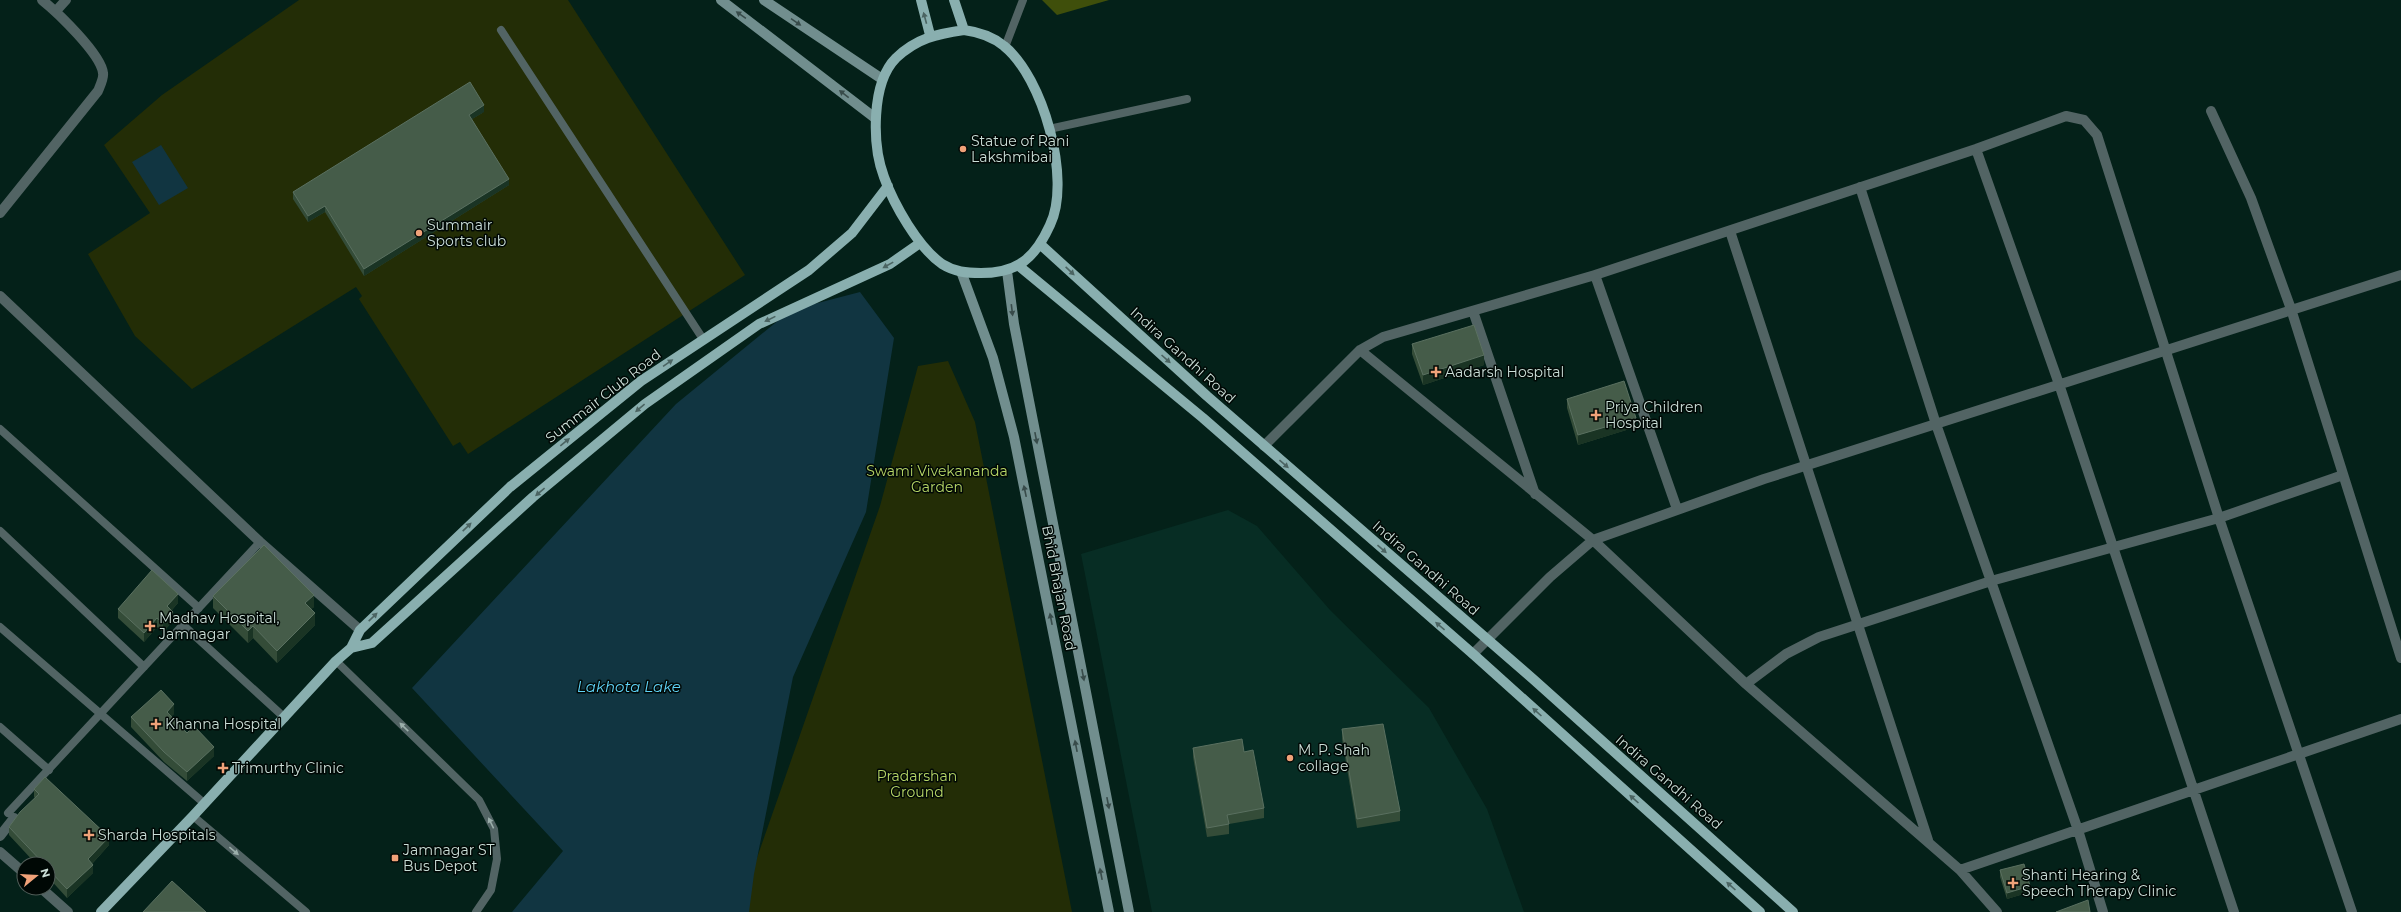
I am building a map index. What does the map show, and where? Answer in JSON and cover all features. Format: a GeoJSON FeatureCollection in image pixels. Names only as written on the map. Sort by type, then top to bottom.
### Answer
{"type":"FeatureCollection","features":[{"type":"Feature","properties":{"kind":"main road"},"geometry":{"type":"LineString","coordinates":[[721,0],[875,118]]}},
{"type":"Feature","properties":{"kind":"main road"},"geometry":{"type":"LineString","coordinates":[[764,0],[882,79]]}},
{"type":"Feature","properties":{"kind":"main road"},"geometry":{"type":"LineString","coordinates":[[921,0],[930,36]]}},
{"type":"Feature","properties":{"kind":"main road"},"geometry":{"type":"LineString","coordinates":[[954,0],[964,30]]}},
{"type":"Feature","properties":{"kind":"main road"},"geometry":{"type":"LineString","coordinates":[[964,30],[992,37],[1006,46],[1021,64],[1033,85],[1049,129],[1055,156],[1058,196],[1052,222],[1041,245],[1019,266],[1007,271],[962,274],[942,264],[920,243],[902,215],[883,177],[876,135],[875,118],[882,79],[895,58],[909,47],[930,36],[964,30]]}},
{"type":"Feature","properties":{"kind":"main road","name":"Summair Club Road"},"geometry":{"type":"LineString","coordinates":[[101,912],[205,804],[336,661],[351,648],[360,630],[510,487],[641,381],[809,270],[852,233],[888,186]]}},
{"type":"Feature","properties":{"kind":"main road","name":"Summair Club Road"},"geometry":{"type":"LineString","coordinates":[[351,648],[372,643],[533,497],[645,404],[760,324],[890,264],[920,243]]}},
{"type":"Feature","properties":{"kind":"main road","name":"Indira Gandhi Road"},"geometry":{"type":"LineString","coordinates":[[1041,245],[1264,446],[1487,639],[1793,912]]}},
{"type":"Feature","properties":{"kind":"main road"},"geometry":{"type":"LineString","coordinates":[[1019,266],[1202,418],[1473,654],[1760,912]]}},
{"type":"Feature","properties":{"kind":"main road","name":"Bhid Bhajan Road"},"geometry":{"type":"LineString","coordinates":[[1007,271],[1014,324],[1129,912]]}},
{"type":"Feature","properties":{"kind":"main road","name":"Bhid Bhajan Road"},"geometry":{"type":"LineString","coordinates":[[962,274],[993,358],[1014,437],[1109,912]]}},
{"type":"Feature","properties":{"kind":"street"},"geometry":{"type":"LineString","coordinates":[[0,214],[98,91],[104,74],[98,59],[56,11],[42,0]]}},
{"type":"Feature","properties":{"kind":"street"},"geometry":{"type":"LineString","coordinates":[[56,11],[66,0]]}},
{"type":"Feature","properties":{"kind":"street"},"geometry":{"type":"LineString","coordinates":[[2211,111],[2251,198],[2291,309],[2401,658]]}},
{"type":"Feature","properties":{"kind":"street"},"geometry":{"type":"LineString","coordinates":[[1264,446],[1360,350],[1383,337],[1596,275],[1730,232],[1976,149],[2066,116],[2084,120],[2097,135],[2219,518],[2352,912]]}},
{"type":"Feature","properties":{"kind":"street"},"geometry":{"type":"LineString","coordinates":[[1976,149],[2059,384],[2234,912]]}},
{"type":"Feature","properties":{"kind":"street"},"geometry":{"type":"LineString","coordinates":[[1860,187],[1936,424],[2078,830],[2103,912]]}},
{"type":"Feature","properties":{"kind":"street"},"geometry":{"type":"LineString","coordinates":[[1730,232],[1860,624],[1929,841]]}},
{"type":"Feature","properties":{"kind":"street"},"geometry":{"type":"LineString","coordinates":[[1473,654],[1550,577],[1593,540],[1677,509],[1807,465],[2401,274]]}},
{"type":"Feature","properties":{"kind":"street"},"geometry":{"type":"LineString","coordinates":[[1596,275],[1677,509]]}},
{"type":"Feature","properties":{"kind":"street"},"geometry":{"type":"LineString","coordinates":[[0,297],[260,542],[360,630]]}},
{"type":"Feature","properties":{"kind":"street"},"geometry":{"type":"LineString","coordinates":[[1473,311],[1535,494]]}},
{"type":"Feature","properties":{"kind":"street"},"geometry":{"type":"LineString","coordinates":[[1360,350],[1593,540],[1746,684],[1929,841],[1960,870],[1998,912]]}},
{"type":"Feature","properties":{"kind":"street"},"geometry":{"type":"LineString","coordinates":[[1746,684],[1786,654],[1819,636],[1991,581],[2219,518],[2343,475]]}},
{"type":"Feature","properties":{"kind":"street"},"geometry":{"type":"LineString","coordinates":[[1960,870],[2401,719]]}},
{"type":"Feature","properties":{"kind":"street"},"geometry":{"type":"LineString","coordinates":[[0,836],[11,816]]}},
{"type":"Feature","properties":{"kind":"street"},"geometry":{"type":"LineString","coordinates":[[0,852],[16,866]]}},
{"type":"Feature","properties":{"kind":"street"},"geometry":{"type":"LineString","coordinates":[[50,896],[68,912]]}},
{"type":"Feature","properties":{"kind":"lane"},"geometry":{"type":"LineString","coordinates":[[1006,46],[1023,0]]}},
{"type":"Feature","properties":{"kind":"lane"},"geometry":{"type":"LineString","coordinates":[[501,30],[703,339]]}},
{"type":"Feature","properties":{"kind":"lane"},"geometry":{"type":"LineString","coordinates":[[1049,129],[1187,99]]}},
{"type":"Feature","properties":{"kind":"lane"},"geometry":{"type":"LineString","coordinates":[[0,429],[199,608]]}},
{"type":"Feature","properties":{"kind":"lane"},"geometry":{"type":"LineString","coordinates":[[0,531],[144,667]]}},
{"type":"Feature","properties":{"kind":"lane"},"geometry":{"type":"LineString","coordinates":[[11,816],[49,770],[260,542]]}},
{"type":"Feature","properties":{"kind":"lane"},"geometry":{"type":"LineString","coordinates":[[183,625],[285,718]]}},
{"type":"Feature","properties":{"kind":"lane"},"geometry":{"type":"LineString","coordinates":[[0,627],[205,804]]}},
{"type":"Feature","properties":{"kind":"lane"},"geometry":{"type":"LineString","coordinates":[[336,661],[479,800],[494,829],[497,859],[491,890],[476,912]]}},
{"type":"Feature","properties":{"kind":"lane"},"geometry":{"type":"LineString","coordinates":[[0,727],[49,770]]}},
{"type":"Feature","properties":{"kind":"lane"},"geometry":{"type":"LineString","coordinates":[[193,816],[306,912]]}},
{"type":"Feature","properties":{"kind":"shaded area","name":"M. P. Shah collage"},"geometry":{"type":"Polygon","coordinates":[[[1228,510],[1257,526],[1330,610],[1429,708],[1487,809],[1524,912],[1152,912],[1081,554],[1228,510]]]}},
{"type":"Feature","properties":{"kind":"green space","name":"Summair Sports club"},"geometry":{"type":"Polygon","coordinates":[[[299,0],[568,0],[745,275],[468,454],[460,442],[453,446],[359,299],[362,296],[356,287],[192,389],[135,336],[88,254],[150,213],[104,145],[162,95],[299,0]]]}},
{"type":"Feature","properties":{"kind":"green space"},"geometry":{"type":"Polygon","coordinates":[[[1042,0],[1109,0],[1057,15],[1042,0]]]}},
{"type":"Feature","properties":{"kind":"green space","name":"Pradarshan Ground"},"geometry":{"type":"Polygon","coordinates":[[[948,361],[975,422],[1072,912],[744,912],[751,875],[880,506],[918,366],[948,361]]]}},
{"type":"Feature","properties":{"kind":"water"},"geometry":{"type":"Polygon","coordinates":[[[161,145],[188,188],[159,205],[132,162],[161,145]]]}},
{"type":"Feature","properties":{"kind":"water","name":"Lakhota Lake"},"geometry":{"type":"Polygon","coordinates":[[[860,292],[894,338],[866,512],[793,677],[754,874],[749,912],[512,912],[563,851],[412,688],[676,404],[791,310],[860,292]]]}},
{"type":"Feature","properties":{"kind":"building"},"geometry":{"type":"Polygon","coordinates":[[[470,82],[484,105],[469,115],[509,179],[364,269],[325,206],[308,216],[293,192],[470,82]]]}},
{"type":"Feature","properties":{"kind":"building"},"geometry":{"type":"Polygon","coordinates":[[[1474,325],[1484,355],[1423,375],[1412,344],[1474,325]]]}},
{"type":"Feature","properties":{"kind":"building"},"geometry":{"type":"Polygon","coordinates":[[[1624,381],[1636,418],[1578,435],[1567,399],[1624,381]]]}},
{"type":"Feature","properties":{"kind":"building"},"geometry":{"type":"Polygon","coordinates":[[[264,545],[314,595],[305,603],[315,613],[277,651],[253,626],[248,631],[213,596],[264,545]]]}},
{"type":"Feature","properties":{"kind":"building"},"geometry":{"type":"Polygon","coordinates":[[[152,570],[178,594],[167,606],[173,612],[163,623],[157,618],[144,633],[118,609],[152,570]]]}},
{"type":"Feature","properties":{"kind":"building"},"geometry":{"type":"Polygon","coordinates":[[[161,690],[174,704],[167,712],[187,733],[194,726],[214,747],[187,772],[164,752],[131,717],[161,690]]]}},
{"type":"Feature","properties":{"kind":"building"},"geometry":{"type":"Polygon","coordinates":[[[1383,724],[1400,811],[1357,819],[1342,729],[1383,724]]]}},
{"type":"Feature","properties":{"kind":"building"},"geometry":{"type":"Polygon","coordinates":[[[1242,739],[1244,752],[1253,750],[1264,808],[1227,815],[1229,824],[1207,828],[1193,748],[1242,739]]]}},
{"type":"Feature","properties":{"kind":"building"},"geometry":{"type":"Polygon","coordinates":[[[45,777],[109,837],[88,859],[93,865],[67,889],[56,877],[56,856],[36,856],[9,827],[20,812],[39,794],[34,789],[45,777]]]}},
{"type":"Feature","properties":{"kind":"building"},"geometry":{"type":"Polygon","coordinates":[[[2024,864],[2030,886],[2007,893],[2000,870],[2024,864]]]}},
{"type":"Feature","properties":{"kind":"building"},"geometry":{"type":"Polygon","coordinates":[[[172,881],[206,912],[143,912],[172,881]]]}},
{"type":"Feature","properties":{"kind":"building"},"geometry":{"type":"Polygon","coordinates":[[[2088,900],[2090,912],[2056,912],[2088,900]]]}},
{"type":"Feature","properties":{"kind":"place","name":"Statue of Rani Lakshmibai"},"geometry":{"type":"Point","coordinates":[963,149]}},
{"type":"Feature","properties":{"kind":"place","name":"Summair Sports club"},"geometry":{"type":"Point","coordinates":[419,233]}},
{"type":"Feature","properties":{"kind":"place","name":"Aadarsh Hospital"},"geometry":{"type":"Point","coordinates":[1436,372]}},
{"type":"Feature","properties":{"kind":"place","name":"Priya Children Hospital"},"geometry":{"type":"Point","coordinates":[1596,415]}},
{"type":"Feature","properties":{"kind":"place","name":"Madhav Hospital, Jamnagar"},"geometry":{"type":"Point","coordinates":[150,626]}},
{"type":"Feature","properties":{"kind":"place","name":"Khanna Hospital"},"geometry":{"type":"Point","coordinates":[156,724]}},
{"type":"Feature","properties":{"kind":"place","name":"M. P. Shah collage"},"geometry":{"type":"Point","coordinates":[1290,758]}},
{"type":"Feature","properties":{"kind":"place","name":"Trimurthy Clinic"},"geometry":{"type":"Point","coordinates":[223,768]}},
{"type":"Feature","properties":{"kind":"place","name":"Sharda Hospitals"},"geometry":{"type":"Point","coordinates":[89,835]}},
{"type":"Feature","properties":{"kind":"place","name":"Jamnagar ST Bus Depot"},"geometry":{"type":"Point","coordinates":[395,858]}},
{"type":"Feature","properties":{"kind":"place","name":"Shanti Hearing & Speech Therapy Clinic"},"geometry":{"type":"Point","coordinates":[2013,883]}},
{"type":"Feature","properties":{"kind":"park label","name":"Swami Vivekananda Garden"},"geometry":{"type":"Point","coordinates":[937,480]}}]}
